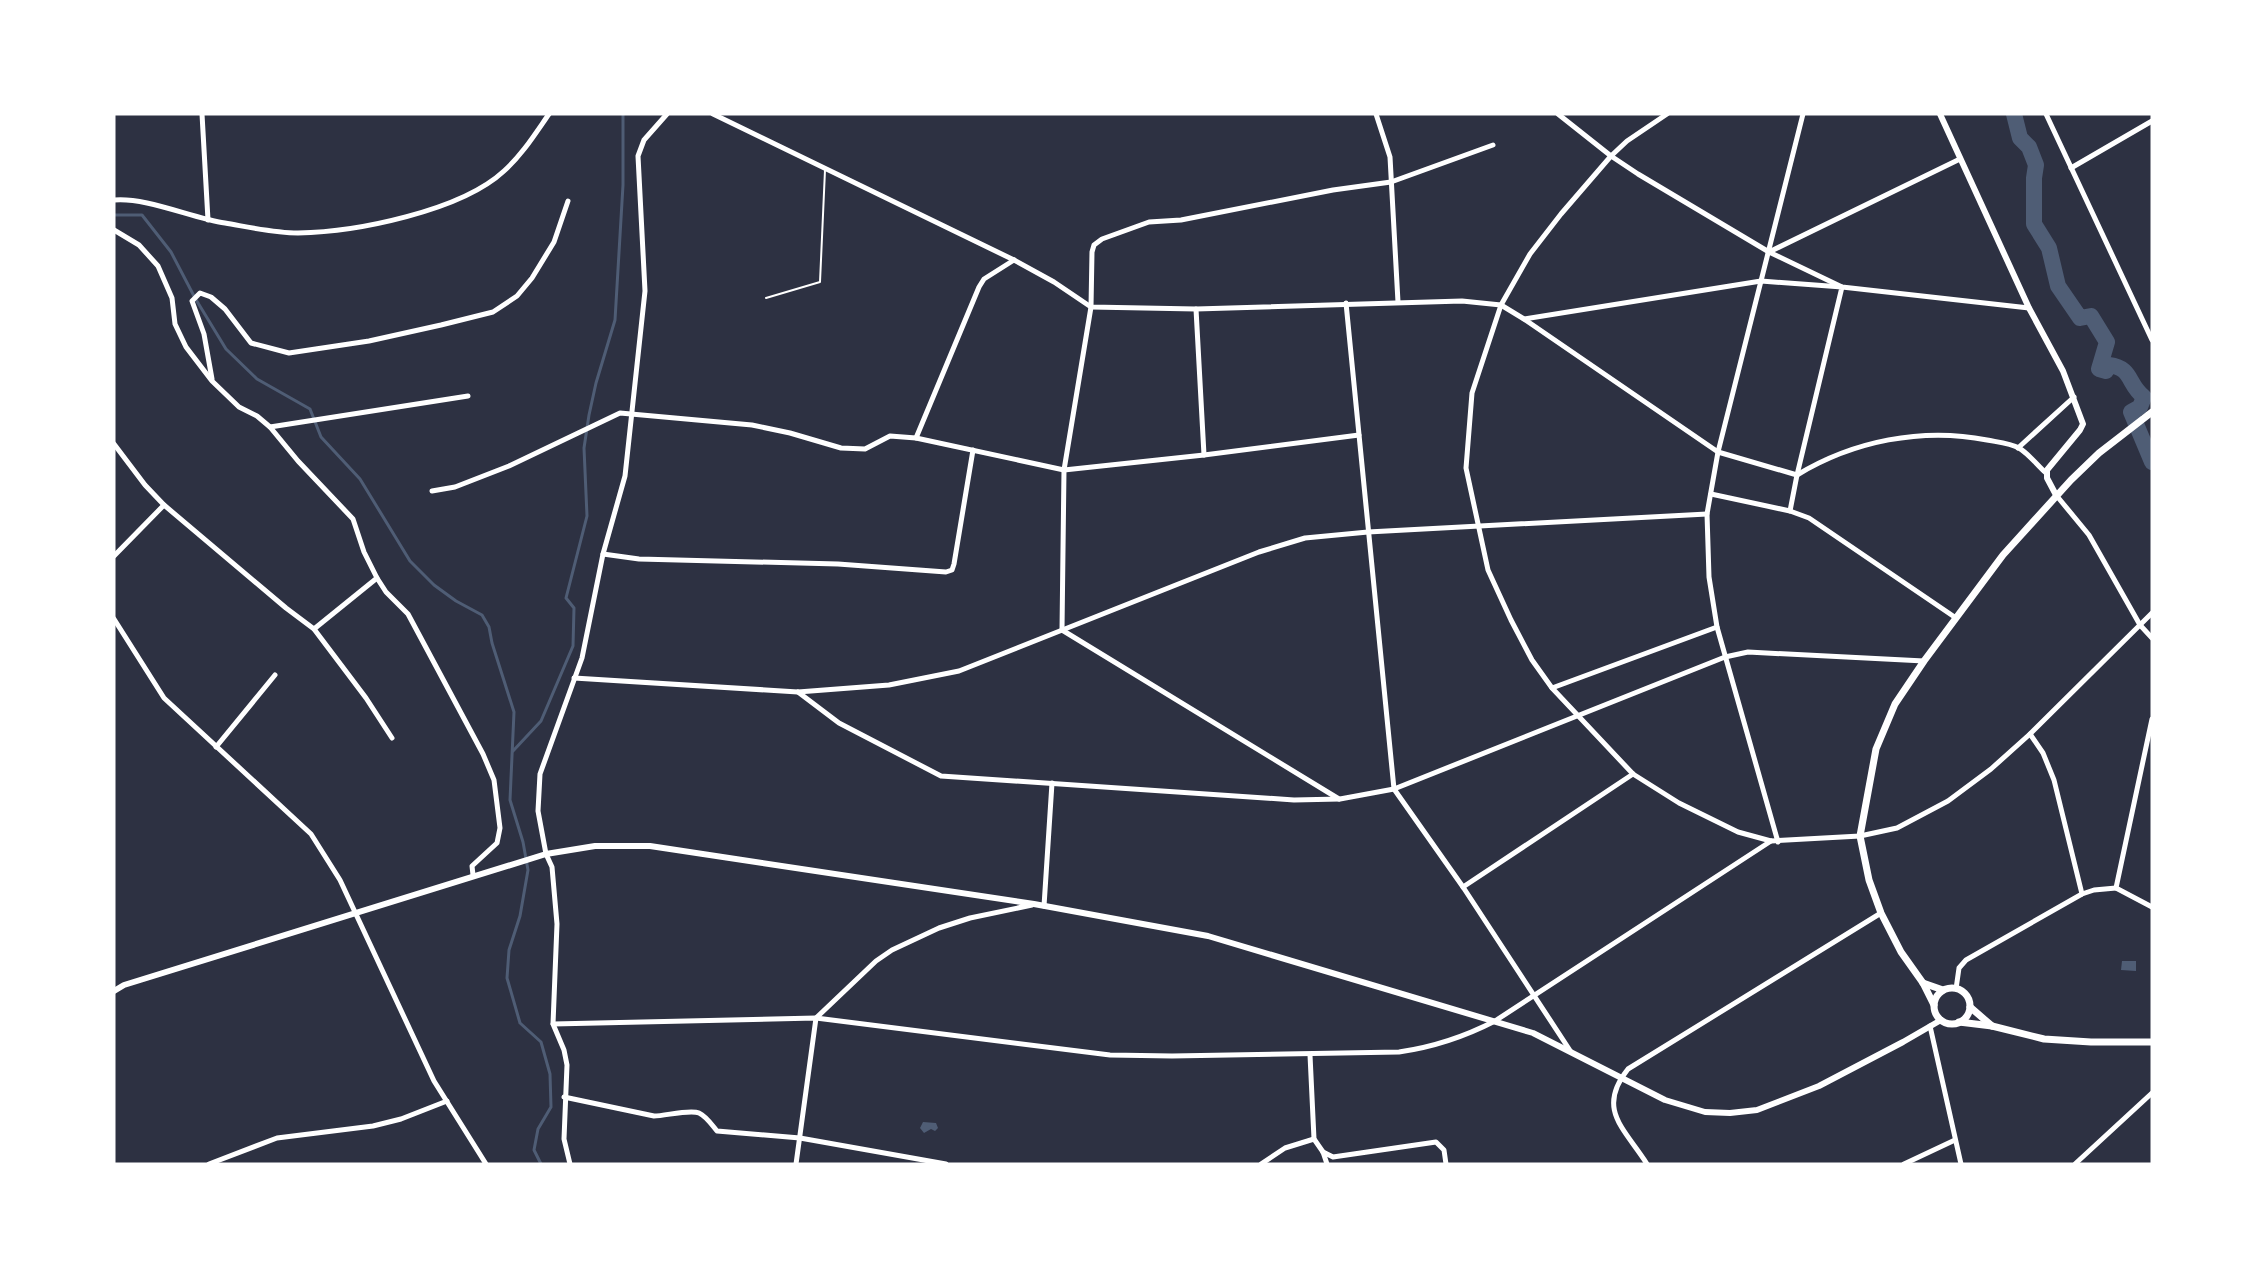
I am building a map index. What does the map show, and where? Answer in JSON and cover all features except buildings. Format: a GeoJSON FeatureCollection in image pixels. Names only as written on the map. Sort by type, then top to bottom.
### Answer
{"type":"FeatureCollection","features":[{"type":"Feature","properties":{"kind":"main road"},"geometry":{"type":"LineString","coordinates":[[2152,412],[2099,453],[2056,495],[2003,555],[1924,661],[1895,704],[1876,749],[1860,836],[1869,880],[1881,913],[1906,961],[1923,982],[1937,1016],[1941,1020],[1949,1023],[1992,1026],[2044,1039],[2152,1042]]}},
{"type":"Feature","properties":{"kind":"main road"},"geometry":{"type":"LineString","coordinates":[[1923,982],[1943,990],[1956,989],[1966,996],[1970,1007],[1992,1026]]}},
{"type":"Feature","properties":{"kind":"main road"},"geometry":{"type":"LineString","coordinates":[[1934,1005],[1937,996],[1943,990]]}},
{"type":"Feature","properties":{"kind":"main road"},"geometry":{"type":"LineString","coordinates":[[1959,1022],[1966,1016],[1970,1007]]}},
{"type":"Feature","properties":{"kind":"street"},"geometry":{"type":"LineString","coordinates":[[202,114],[208,220]]}},
{"type":"Feature","properties":{"kind":"street"},"geometry":{"type":"LineString","coordinates":[[114,200],[140,202],[208,220],[294,233],[331,232],[364,227],[451,203],[483,187],[504,172],[527,147],[549,114]]}},
{"type":"Feature","properties":{"kind":"street"},"geometry":{"type":"LineString","coordinates":[[570,1164],[564,1139],[567,1065],[564,1050],[553,1024],[557,924],[552,867],[546,854],[538,812],[540,774],[582,658],[603,554],[625,476],[645,291],[638,156],[644,141],[667,114]]}},
{"type":"Feature","properties":{"kind":"street"},"geometry":{"type":"LineString","coordinates":[[713,114],[1014,260],[1054,282],[1091,307],[1196,309],[1398,302],[1462,302],[1501,305],[1718,452],[1797,475],[1821,461],[1887,440],[1930,435],[1977,438],[2018,448],[2046,472],[2056,495],[2089,535],[2140,625],[2152,638]]}},
{"type":"Feature","properties":{"kind":"street"},"geometry":{"type":"LineString","coordinates":[[1376,114],[1390,157],[1398,302]]}},
{"type":"Feature","properties":{"kind":"street"},"geometry":{"type":"LineString","coordinates":[[1558,114],[1611,156],[1694,209],[1769,252],[1842,287]]}},
{"type":"Feature","properties":{"kind":"street"},"geometry":{"type":"LineString","coordinates":[[1667,114],[1627,141],[1611,156],[1530,254],[1501,305],[1472,393],[1467,468],[1488,570],[1532,660],[1552,688],[1633,774],[1679,803],[1738,832],[1771,841],[1860,836],[1897,828],[1948,801],[1991,769],[2030,734],[2152,613]]}},
{"type":"Feature","properties":{"kind":"street"},"geometry":{"type":"LineString","coordinates":[[1778,842],[1717,627],[1709,577],[1707,514],[1718,452],[1803,114]]}},
{"type":"Feature","properties":{"kind":"street"},"geometry":{"type":"LineString","coordinates":[[1940,114],[2029,308],[2063,371],[2074,397],[2082,427],[2046,472]]}},
{"type":"Feature","properties":{"kind":"street"},"geometry":{"type":"LineString","coordinates":[[2046,114],[2152,340]]}},
{"type":"Feature","properties":{"kind":"street"},"geometry":{"type":"LineString","coordinates":[[2071,168],[2152,121]]}},
{"type":"Feature","properties":{"kind":"street"},"geometry":{"type":"LineString","coordinates":[[1062,630],[1064,470],[1091,307],[1094,244],[1149,222],[1181,220],[1333,190],[1391,182],[1493,145]]}},
{"type":"Feature","properties":{"kind":"street"},"geometry":{"type":"LineString","coordinates":[[1769,252],[1960,159]]}},
{"type":"Feature","properties":{"kind":"street"},"geometry":{"type":"LineString","coordinates":[[212,381],[204,334],[192,301],[200,293],[211,297],[225,309],[251,343],[288,353],[369,341],[493,312],[517,296],[532,278],[554,242],[568,201]]}},
{"type":"Feature","properties":{"kind":"street"},"geometry":{"type":"LineString","coordinates":[[114,230],[139,245],[158,266],[172,298],[175,324],[186,347],[212,381],[239,407],[257,416],[270,427],[353,519],[364,552],[377,578],[386,592],[408,614],[483,754],[494,780],[500,828],[497,843],[472,866],[473,875]]}},
{"type":"Feature","properties":{"kind":"street"},"geometry":{"type":"LineString","coordinates":[[916,438],[979,287],[984,279],[1014,260]]}},
{"type":"Feature","properties":{"kind":"street"},"geometry":{"type":"LineString","coordinates":[[1524,319],[1761,281],[1842,287],[2029,308]]}},
{"type":"Feature","properties":{"kind":"street"},"geometry":{"type":"LineString","coordinates":[[1790,511],[1842,287]]}},
{"type":"Feature","properties":{"kind":"street"},"geometry":{"type":"LineString","coordinates":[[1346,303],[1394,789],[1464,887],[1573,1054]]}},
{"type":"Feature","properties":{"kind":"street"},"geometry":{"type":"LineString","coordinates":[[1196,309],[1204,455]]}},
{"type":"Feature","properties":{"kind":"street"},"geometry":{"type":"LineString","coordinates":[[270,427],[468,396]]}},
{"type":"Feature","properties":{"kind":"street"},"geometry":{"type":"LineString","coordinates":[[2018,448],[2074,397]]}},
{"type":"Feature","properties":{"kind":"street"},"geometry":{"type":"LineString","coordinates":[[432,490],[455,487],[509,466],[620,413],[752,425],[842,448],[865,448],[890,436],[916,438],[1064,470],[1359,435]]}},
{"type":"Feature","properties":{"kind":"street"},"geometry":{"type":"LineString","coordinates":[[114,444],[145,485],[164,505],[314,629],[366,698],[392,738]]}},
{"type":"Feature","properties":{"kind":"street"},"geometry":{"type":"LineString","coordinates":[[603,554],[639,559],[838,564],[946,572],[951,570],[954,564],[973,450]]}},
{"type":"Feature","properties":{"kind":"street"},"geometry":{"type":"LineString","coordinates":[[1711,494],[1790,511],[1809,518],[1956,618]]}},
{"type":"Feature","properties":{"kind":"street"},"geometry":{"type":"LineString","coordinates":[[114,556],[164,505]]}},
{"type":"Feature","properties":{"kind":"street"},"geometry":{"type":"LineString","coordinates":[[574,678],[798,692],[889,685],[959,672],[1259,552],[1305,538],[1368,532],[1478,528],[1707,514]]}},
{"type":"Feature","properties":{"kind":"street"},"geometry":{"type":"LineString","coordinates":[[314,629],[377,578]]}},
{"type":"Feature","properties":{"kind":"street"},"geometry":{"type":"LineString","coordinates":[[114,620],[164,698],[311,834],[340,880],[434,1082],[486,1164]]}},
{"type":"Feature","properties":{"kind":"street"},"geometry":{"type":"LineString","coordinates":[[1552,688],[1717,627]]}},
{"type":"Feature","properties":{"kind":"street"},"geometry":{"type":"LineString","coordinates":[[1062,630],[1340,799]]}},
{"type":"Feature","properties":{"kind":"street"},"geometry":{"type":"LineString","coordinates":[[798,692],[839,723],[941,776],[1294,800],[1340,799],[1394,789],[1725,657],[1748,652],[1924,661]]}},
{"type":"Feature","properties":{"kind":"street"},"geometry":{"type":"LineString","coordinates":[[216,747],[275,675]]}},
{"type":"Feature","properties":{"kind":"street"},"geometry":{"type":"LineString","coordinates":[[2116,888],[2152,719]]}},
{"type":"Feature","properties":{"kind":"street"},"geometry":{"type":"LineString","coordinates":[[2030,734],[2043,753],[2054,780],[2082,894]]}},
{"type":"Feature","properties":{"kind":"street"},"geometry":{"type":"LineString","coordinates":[[1464,887],[1633,774]]}},
{"type":"Feature","properties":{"kind":"street"},"geometry":{"type":"LineString","coordinates":[[1044,906],[1052,783]]}},
{"type":"Feature","properties":{"kind":"street"},"geometry":{"type":"LineString","coordinates":[[553,1024],[816,1018],[1110,1054],[1172,1056],[1399,1052],[1429,1047],[1468,1035],[1495,1021],[1771,841]]}},
{"type":"Feature","properties":{"kind":"street"},"geometry":{"type":"LineString","coordinates":[[114,991],[124,985],[537,856],[595,846],[650,846],[1034,904],[1208,936],[1533,1033],[1620,1079],[1683,1107],[1705,1112],[1730,1113],[1757,1110],[1819,1086],[1941,1020]]}},
{"type":"Feature","properties":{"kind":"street"},"geometry":{"type":"LineString","coordinates":[[1956,989],[1959,968],[1966,960],[2082,894],[2094,890],[2116,888],[2152,908]]}},
{"type":"Feature","properties":{"kind":"street"},"geometry":{"type":"LineString","coordinates":[[796,1164],[816,1018],[876,961],[892,950],[939,928],[970,918],[1034,904]]}},
{"type":"Feature","properties":{"kind":"street"},"geometry":{"type":"LineString","coordinates":[[1647,1164],[1615,1115],[1612,1105],[1620,1079],[1628,1069],[1881,913]]}},
{"type":"Feature","properties":{"kind":"street"},"geometry":{"type":"LineString","coordinates":[[1930,1026],[1961,1164]]}},
{"type":"Feature","properties":{"kind":"street"},"geometry":{"type":"LineString","coordinates":[[1310,1055],[1314,1139],[1323,1152],[1327,1164]]}},
{"type":"Feature","properties":{"kind":"street"},"geometry":{"type":"LineString","coordinates":[[2074,1164],[2152,1093]]}},
{"type":"Feature","properties":{"kind":"street"},"geometry":{"type":"LineString","coordinates":[[564,1097],[654,1116],[693,1111],[701,1114],[717,1131],[800,1138],[946,1164]]}},
{"type":"Feature","properties":{"kind":"street"},"geometry":{"type":"LineString","coordinates":[[209,1164],[277,1138],[373,1126],[401,1119],[447,1101]]}},
{"type":"Feature","properties":{"kind":"street"},"geometry":{"type":"LineString","coordinates":[[1261,1164],[1285,1148],[1314,1139]]}},
{"type":"Feature","properties":{"kind":"street"},"geometry":{"type":"LineString","coordinates":[[1904,1164],[1955,1140]]}},
{"type":"Feature","properties":{"kind":"street"},"geometry":{"type":"LineString","coordinates":[[1323,1152],[1333,1157],[1436,1142],[1444,1150],[1446,1164]]}},
{"type":"Feature","properties":{"kind":"lane"},"geometry":{"type":"LineString","coordinates":[[766,298],[820,282],[825,170]]}},
{"type":"Feature","properties":{"kind":"water"},"geometry":{"type":"Polygon","coordinates":[[[2122,961],[2136,961],[2136,971],[2121,970],[2122,961]]]}},
{"type":"Feature","properties":{"kind":"water"},"geometry":{"type":"Polygon","coordinates":[[[923,1122],[936,1123],[938,1128],[935,1131],[931,1129],[924,1133],[920,1128],[923,1122]]]}},
{"type":"Feature","properties":{"kind":"waterway"},"geometry":{"type":"LineString","coordinates":[[513,751],[541,721],[573,646],[574,608],[566,598],[587,516],[584,448],[589,415],[615,320],[623,185],[623,114]]}},
{"type":"Feature","properties":{"kind":"waterway"},"geometry":{"type":"LineString","coordinates":[[2014,114],[2020,138],[2029,147],[2036,165],[2034,224],[2049,248],[2058,286],[2080,318],[2091,316],[2107,342],[2099,369],[2106,371],[2109,365],[2122,369],[2144,397],[2140,407],[2131,412],[2152,462]]}},
{"type":"Feature","properties":{"kind":"waterway"},"geometry":{"type":"LineString","coordinates":[[114,215],[142,215],[171,252],[195,298],[226,349],[257,379],[310,409],[321,437],[360,479],[410,561],[434,585],[456,601],[482,615],[489,627],[514,712],[510,800],[523,842],[528,870],[520,916],[509,950],[507,978],[520,1023],[541,1042],[550,1074],[551,1107],[538,1129],[534,1150],[541,1164]]}}]}
